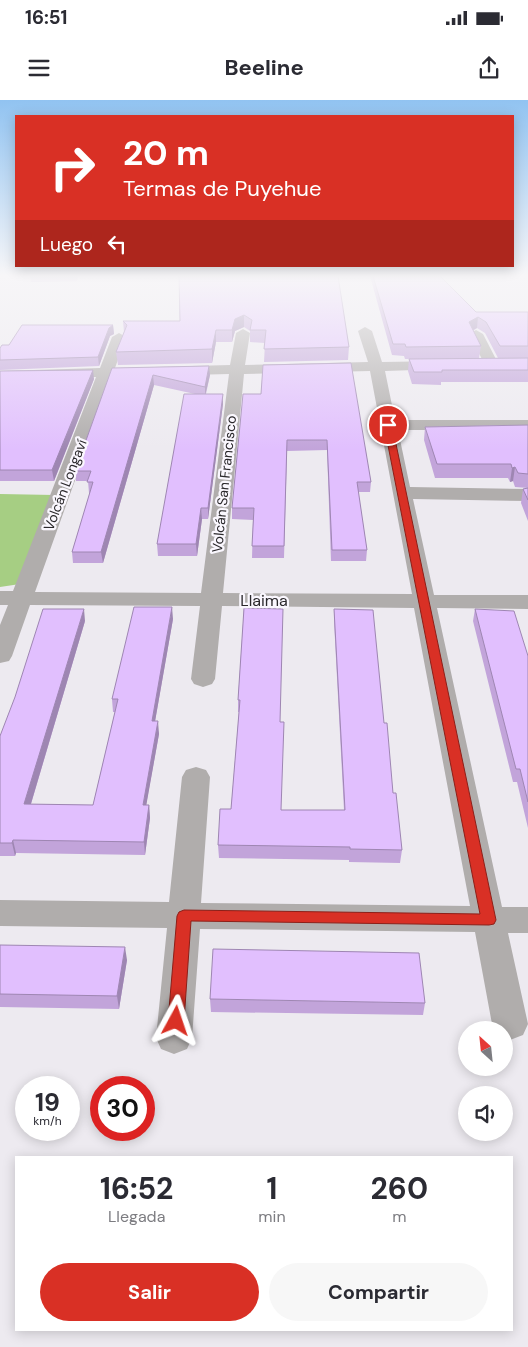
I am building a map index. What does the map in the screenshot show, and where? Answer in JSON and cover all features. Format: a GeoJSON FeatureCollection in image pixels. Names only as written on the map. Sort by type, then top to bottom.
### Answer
{"type":"FeatureCollection","features":[{"type":"Feature","properties":{"kind":"street","name":"Volcán San Francisco"},"geometry":{"type":"LineString","coordinates":[[203,679],[237,369],[243,334]]}},
{"type":"Feature","properties":{"kind":"street"},"geometry":{"type":"LineString","coordinates":[[366,334],[376,366],[509,1021]]}},
{"type":"Feature","properties":{"kind":"street"},"geometry":{"type":"LineString","coordinates":[[476,334],[492,365]]}},
{"type":"Feature","properties":{"kind":"street","name":"Volcán Longaví"},"geometry":{"type":"LineString","coordinates":[[0,656],[11,598],[107,373],[119,337]]}},
{"type":"Feature","properties":{"kind":"street"},"geometry":{"type":"LineString","coordinates":[[0,375],[376,366],[510,365]]}},
{"type":"Feature","properties":{"kind":"street"},"geometry":{"type":"LineString","coordinates":[[388,425],[528,425]]}},
{"type":"Feature","properties":{"kind":"street"},"geometry":{"type":"LineString","coordinates":[[402,493],[528,495]]}},
{"type":"Feature","properties":{"kind":"street","name":"Llaima"},"geometry":{"type":"LineString","coordinates":[[11,598],[528,602]]}},
{"type":"Feature","properties":{"kind":"street"},"geometry":{"type":"LineString","coordinates":[[174,1038],[196,777]]}},
{"type":"Feature","properties":{"kind":"street"},"geometry":{"type":"LineString","coordinates":[[0,913],[528,920]]}},
{"type":"Feature","properties":{"kind":"green space"},"geometry":{"type":"Polygon","coordinates":[[[0,494],[54,495],[20,584],[0,587],[0,494]]]}},
{"type":"Feature","properties":{"kind":"building"},"geometry":{"type":"Polygon","coordinates":[[[16,334],[107,334],[98,357],[0,360],[0,348],[2,345],[9,345],[16,334]]]}},
{"type":"Feature","properties":{"kind":"building"},"geometry":{"type":"Polygon","coordinates":[[[123,334],[215,334],[212,349],[116,352],[123,334]]]}},
{"type":"Feature","properties":{"kind":"building"},"geometry":{"type":"Polygon","coordinates":[[[266,334],[347,334],[349,347],[264,349],[266,334]]]}},
{"type":"Feature","properties":{"kind":"building"},"geometry":{"type":"Polygon","coordinates":[[[390,334],[475,334],[481,346],[406,347],[405,344],[393,344],[390,334]]]}},
{"type":"Feature","properties":{"kind":"building"},"geometry":{"type":"Polygon","coordinates":[[[493,334],[528,334],[528,346],[500,346],[493,334]]]}},
{"type":"Feature","properties":{"kind":"building"},"geometry":{"type":"Polygon","coordinates":[[[528,358],[528,370],[442,370],[442,372],[414,372],[409,359],[528,358]]]}},
{"type":"Feature","properties":{"kind":"building"},"geometry":{"type":"Polygon","coordinates":[[[351,363],[371,482],[357,482],[367,550],[332,550],[327,440],[287,440],[284,546],[252,546],[254,508],[232,508],[243,394],[261,394],[263,365],[351,363]]]}},
{"type":"Feature","properties":{"kind":"building"},"geometry":{"type":"Polygon","coordinates":[[[209,366],[205,387],[153,375],[101,552],[72,552],[93,482],[87,482],[91,471],[75,471],[112,368],[209,366]]]}},
{"type":"Feature","properties":{"kind":"building"},"geometry":{"type":"Polygon","coordinates":[[[93,370],[52,470],[0,470],[0,371],[93,370]]]}},
{"type":"Feature","properties":{"kind":"building"},"geometry":{"type":"Polygon","coordinates":[[[184,394],[223,394],[208,508],[201,508],[196,544],[157,544],[184,394]]]}},
{"type":"Feature","properties":{"kind":"building"},"geometry":{"type":"Polygon","coordinates":[[[528,425],[528,474],[518,473],[515,467],[512,468],[511,464],[437,464],[425,427],[528,425]]]}},
{"type":"Feature","properties":{"kind":"building"},"geometry":{"type":"Polygon","coordinates":[[[528,488],[528,500],[523,489],[528,488]]]}},
{"type":"Feature","properties":{"kind":"building"},"geometry":{"type":"Polygon","coordinates":[[[134,607],[172,607],[152,721],[158,721],[143,805],[149,805],[144,842],[13,840],[12,843],[0,843],[0,736],[15,697],[43,609],[84,609],[24,804],[93,805],[118,699],[112,699],[134,607]]]}},
{"type":"Feature","properties":{"kind":"building"},"geometry":{"type":"Polygon","coordinates":[[[244,608],[283,609],[280,722],[284,722],[281,810],[345,810],[334,609],[373,610],[384,723],[387,723],[393,793],[396,793],[402,850],[350,849],[350,847],[218,845],[220,809],[231,809],[240,700],[238,700],[244,608]]]}},
{"type":"Feature","properties":{"kind":"building"},"geometry":{"type":"Polygon","coordinates":[[[475,609],[514,611],[528,656],[528,802],[520,769],[516,769],[475,609]]]}},
{"type":"Feature","properties":{"kind":"building"},"geometry":{"type":"Polygon","coordinates":[[[0,945],[125,947],[117,996],[0,994],[0,945]]]}},
{"type":"Feature","properties":{"kind":"building"},"geometry":{"type":"Polygon","coordinates":[[[213,949],[419,953],[425,1003],[210,999],[213,949]]]}},
{"type":"Feature","properties":{"kind":"route"},"geometry":{"type":"LineString","coordinates":[[176,1021],[184,916],[489,920],[388,425]]}}]}
